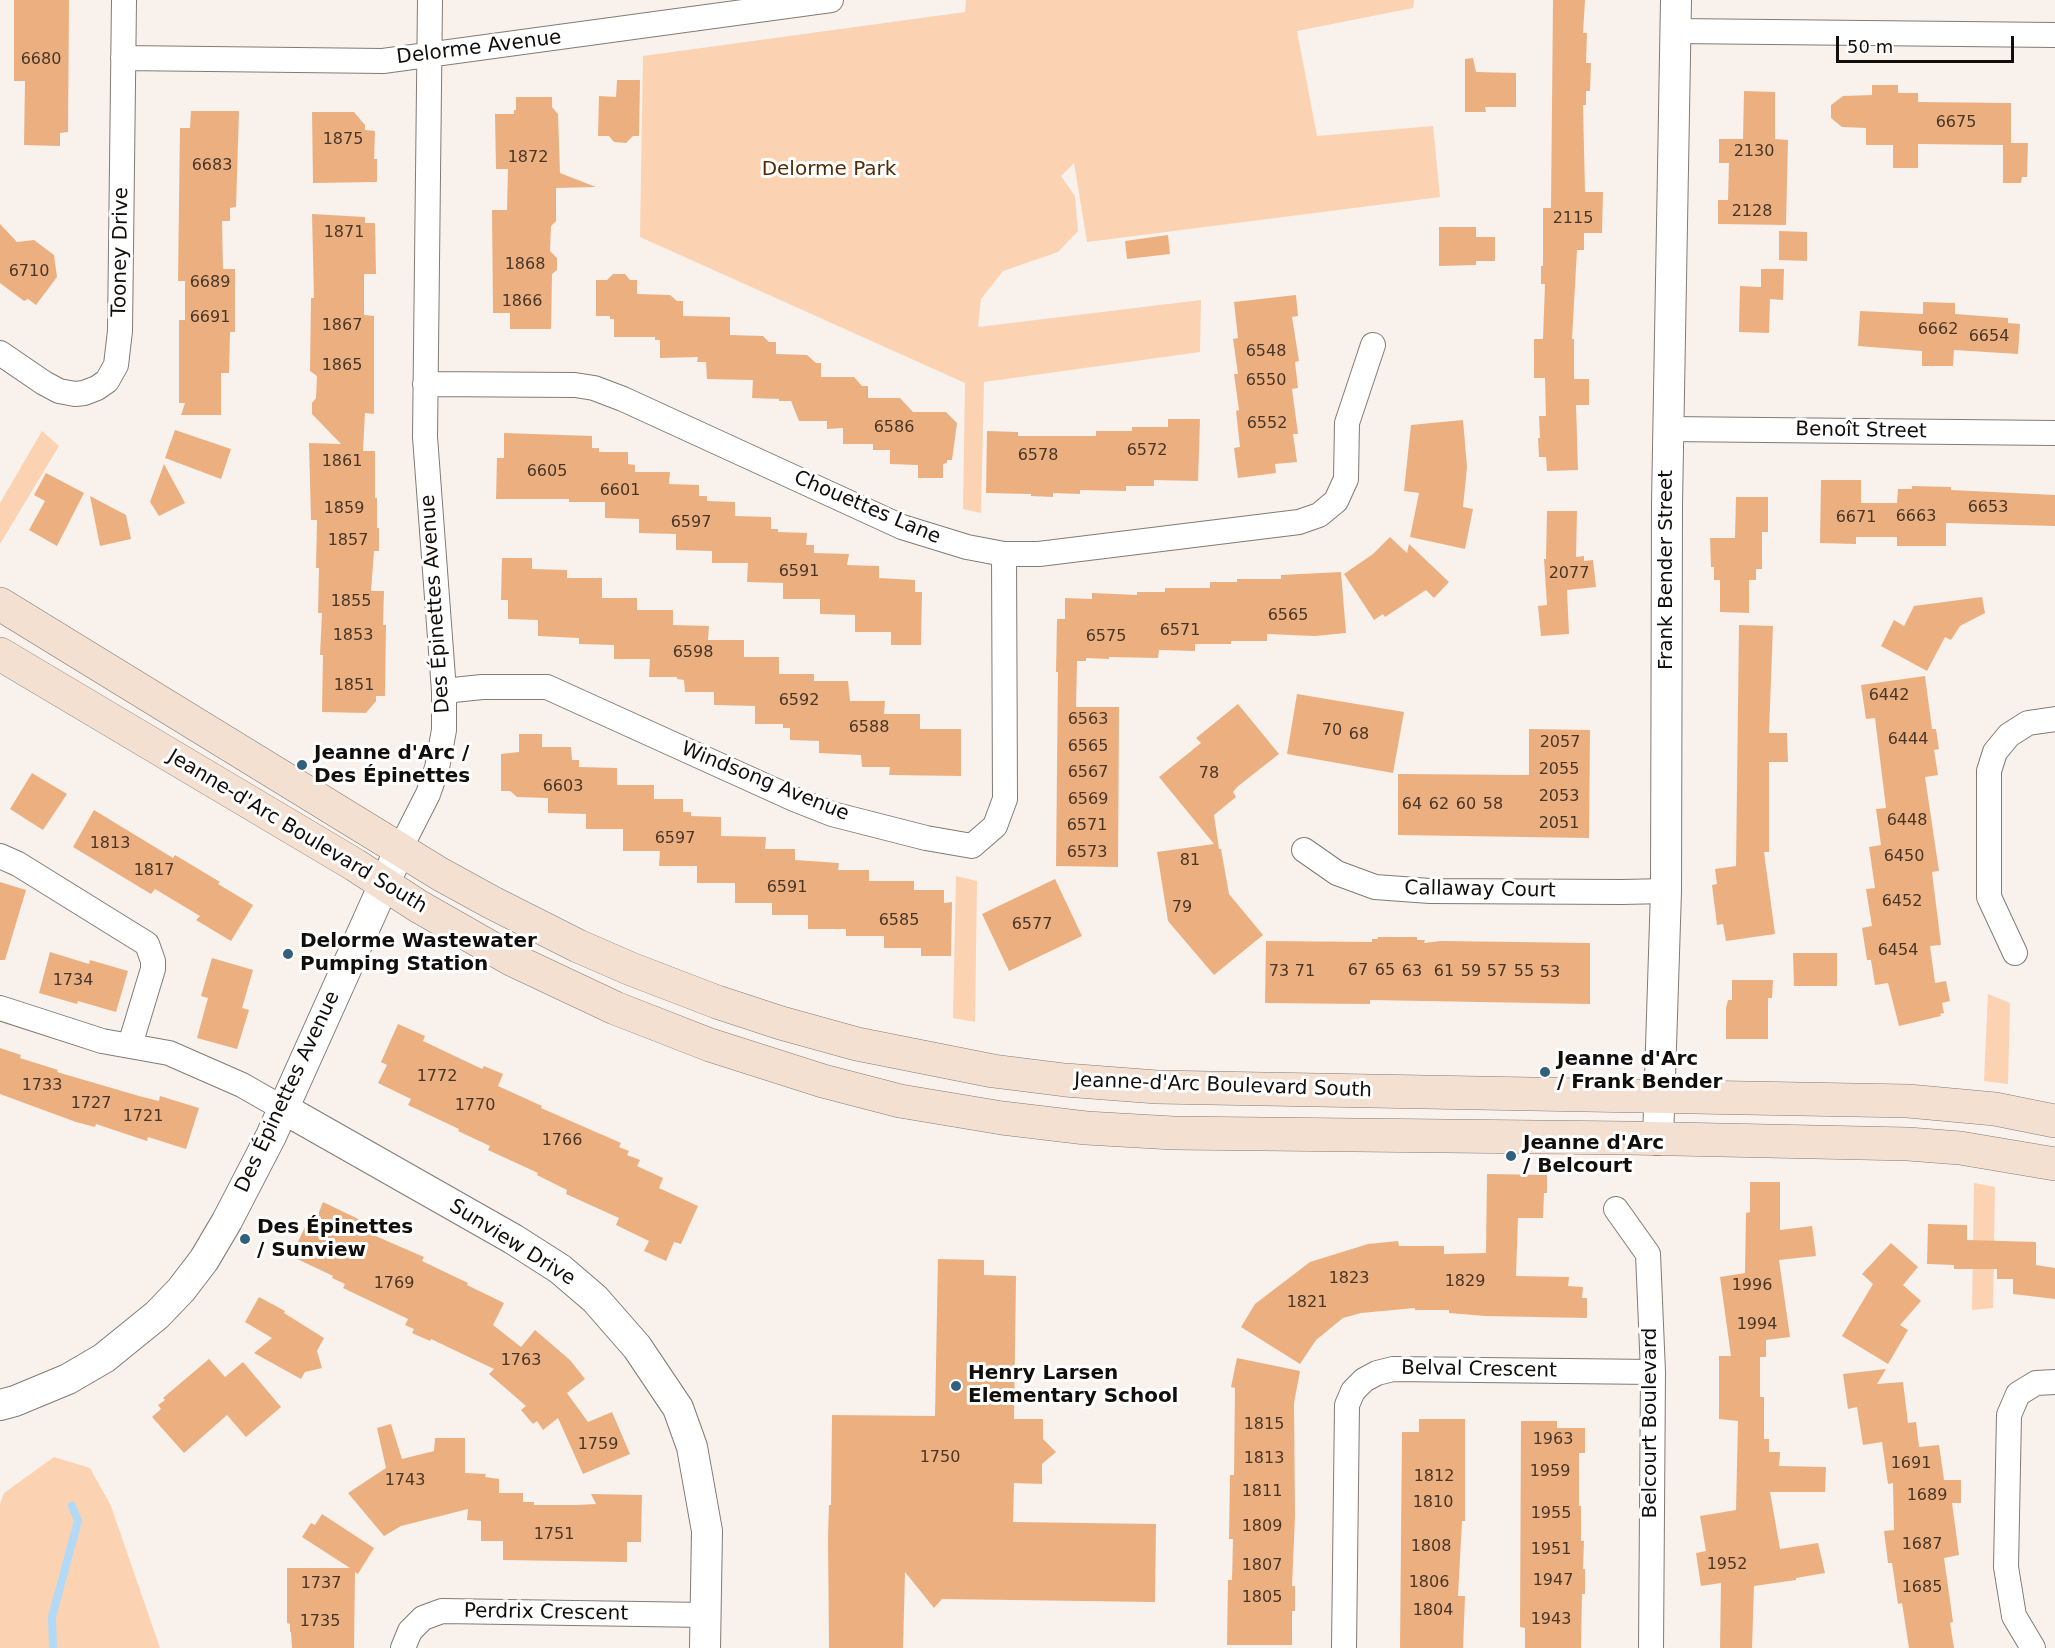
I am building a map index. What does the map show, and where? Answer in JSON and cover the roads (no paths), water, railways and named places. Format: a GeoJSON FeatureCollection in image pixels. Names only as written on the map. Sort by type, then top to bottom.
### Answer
{"type":"FeatureCollection","features":[{"type":"Feature","properties":{"kind":"main road","name":"Jeanne-d'Arc Boulevard South"},"geometry":{"type":"LineString","coordinates":[[0,604],[400,849],[491,902],[578,946],[631,969],[717,1002],[857,1044],[993,1071],[1065,1080],[1157,1087],[1908,1101],[1995,1110],[2055,1121]]}},
{"type":"Feature","properties":{"kind":"main road","name":"Jeanne-d'Arc Boulevard South"},"geometry":{"type":"LineString","coordinates":[[0,654],[511,958],[615,1008],[710,1045],[823,1081],[900,1101],[1023,1121],[1086,1128],[1173,1133],[1908,1144],[1960,1148],[2055,1164]]}},
{"type":"Feature","properties":{"kind":"street","name":"Tooney Drive"},"geometry":{"type":"LineString","coordinates":[[0,353],[44,383],[75,394],[84,393],[107,381],[116,365],[120,331],[124,0]]}},
{"type":"Feature","properties":{"kind":"street","name":"Des Épinettes Avenue"},"geometry":{"type":"LineString","coordinates":[[0,1405],[68,1379],[104,1358],[157,1315],[181,1290],[204,1260],[227,1221],[284,1108],[400,849],[428,794],[437,768],[444,730],[444,691],[425,437],[430,0]]}},
{"type":"Feature","properties":{"kind":"street","name":"Delorme Avenue"},"geometry":{"type":"LineString","coordinates":[[123,58],[383,61],[831,0]]}},
{"type":"Feature","properties":{"kind":"street","name":"Frank Bender Street"},"geometry":{"type":"LineString","coordinates":[[1658,1140],[1666,891],[1668,429],[1676,0]]}},
{"type":"Feature","properties":{"kind":"street"},"geometry":{"type":"LineString","coordinates":[[1676,31],[2055,35]]}},
{"type":"Feature","properties":{"kind":"street","name":"Chouettes Lane"},"geometry":{"type":"LineString","coordinates":[[425,384],[575,384],[594,388],[623,399],[902,527],[967,548],[1004,554],[1039,554],[1299,522],[1319,515],[1336,501],[1346,479],[1347,423],[1373,345]]}},
{"type":"Feature","properties":{"kind":"street","name":"Benoît Street"},"geometry":{"type":"LineString","coordinates":[[1668,429],[2055,433]]}},
{"type":"Feature","properties":{"kind":"street","name":"Windsong Avenue"},"geometry":{"type":"LineString","coordinates":[[444,691],[482,687],[547,687],[832,814],[972,846],[995,826],[1005,799],[1004,554]]}},
{"type":"Feature","properties":{"kind":"street"},"geometry":{"type":"LineString","coordinates":[[2015,953],[1989,897],[1989,771],[1995,752],[2008,735],[2028,723],[2055,719]]}},
{"type":"Feature","properties":{"kind":"street","name":"Callaway Court"},"geometry":{"type":"LineString","coordinates":[[1304,850],[1337,873],[1375,887],[1430,891],[1666,891]]}},
{"type":"Feature","properties":{"kind":"street"},"geometry":{"type":"LineString","coordinates":[[0,856],[18,864],[147,944],[153,961],[153,969],[130,1045]]}},
{"type":"Feature","properties":{"kind":"street"},"geometry":{"type":"LineString","coordinates":[[0,1008],[102,1041],[169,1053],[242,1085],[284,1108]]}},
{"type":"Feature","properties":{"kind":"street","name":"Sunview Drive"},"geometry":{"type":"LineString","coordinates":[[284,1108],[529,1249],[577,1283],[595,1299],[637,1347],[678,1408],[692,1447],[707,1531],[705,1648]]}},
{"type":"Feature","properties":{"kind":"street","name":"Belcourt Boulevard"},"geometry":{"type":"LineString","coordinates":[[1616,1209],[1648,1254],[1653,1372],[1651,1648]]}},
{"type":"Feature","properties":{"kind":"street","name":"Belval Crescent"},"geometry":{"type":"LineString","coordinates":[[1344,1648],[1347,1405],[1353,1391],[1364,1380],[1377,1373],[1393,1369],[1653,1372]]}},
{"type":"Feature","properties":{"kind":"street"},"geometry":{"type":"LineString","coordinates":[[2033,1648],[2014,1616],[2006,1567],[2009,1415],[2018,1395],[2036,1383],[2055,1382]]}},
{"type":"Feature","properties":{"kind":"street","name":"Perdrix Crescent"},"geometry":{"type":"LineString","coordinates":[[403,1648],[410,1631],[423,1618],[442,1611],[706,1615]]}},
{"type":"Feature","properties":{"kind":"waterway"},"geometry":{"type":"LineString","coordinates":[[53,1648],[52,1617],[78,1521],[72,1506]]}},
{"type":"Feature","properties":{"kind":"place","name":"Jeanne d'Arc / Des Épinettes"},"geometry":{"type":"Point","coordinates":[302,765]}},
{"type":"Feature","properties":{"kind":"place","name":"Delorme Wastewater Pumping Station"},"geometry":{"type":"Point","coordinates":[288,954]}},
{"type":"Feature","properties":{"kind":"place","name":"Jeanne d'Arc / Frank Bender"},"geometry":{"type":"Point","coordinates":[1545,1072]}},
{"type":"Feature","properties":{"kind":"place","name":"Jeanne d'Arc / Belcourt"},"geometry":{"type":"Point","coordinates":[1511,1156]}},
{"type":"Feature","properties":{"kind":"place","name":"Des Épinettes / Sunview"},"geometry":{"type":"Point","coordinates":[245,1239]}},
{"type":"Feature","properties":{"kind":"place","name":"Henry Larsen Elementary School"},"geometry":{"type":"Point","coordinates":[956,1386]}},
{"type":"Feature","properties":{"kind":"park label","name":"Delorme Park"},"geometry":{"type":"Point","coordinates":[829,170]}}]}
